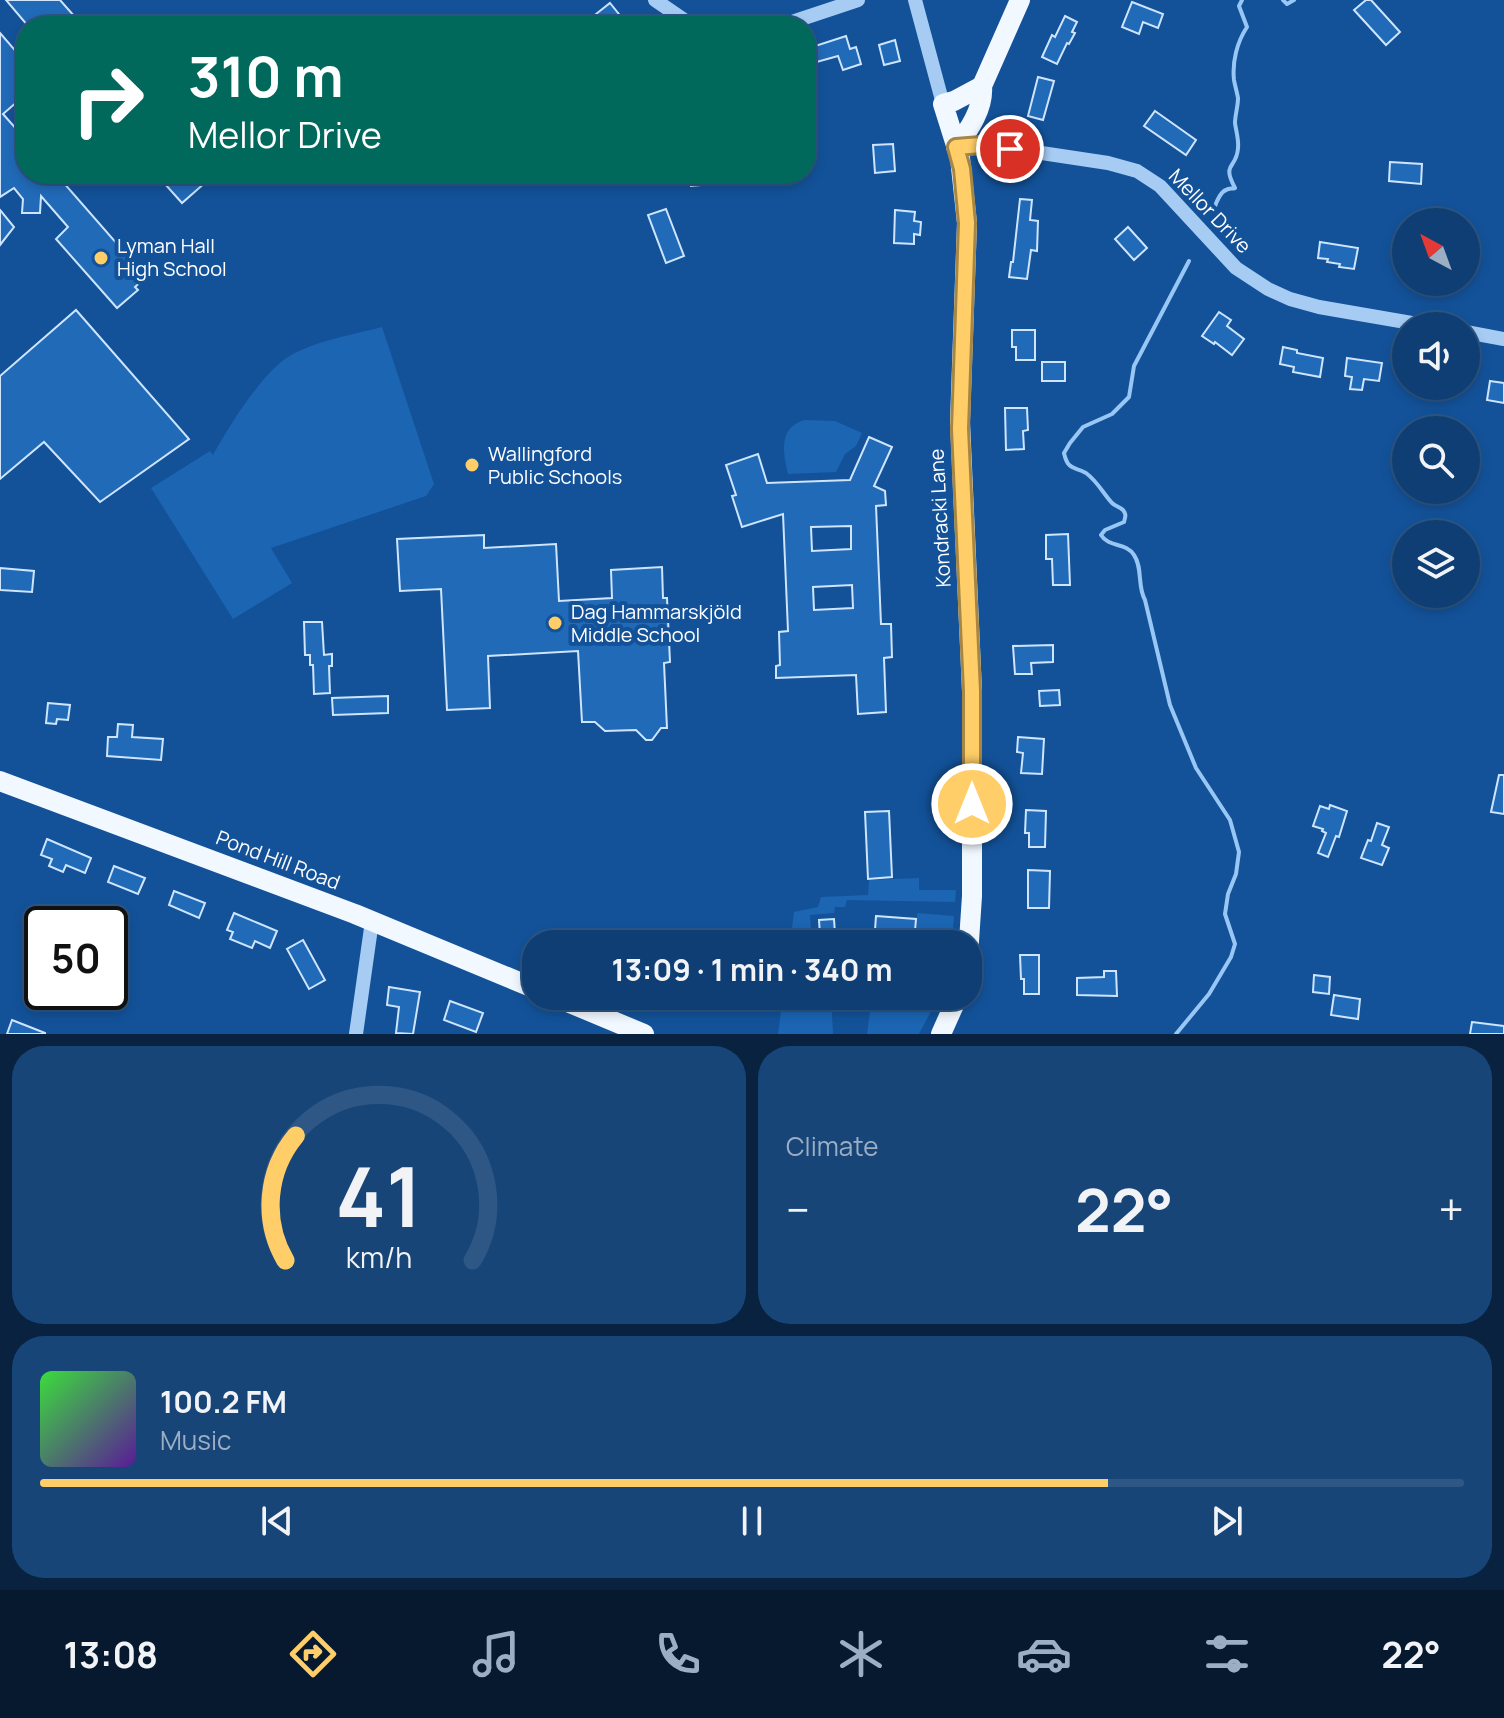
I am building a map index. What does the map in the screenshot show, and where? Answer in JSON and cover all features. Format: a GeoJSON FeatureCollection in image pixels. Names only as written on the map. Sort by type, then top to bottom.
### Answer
{"type":"FeatureCollection","features":[{"type":"Feature","properties":{"kind":"main road"},"geometry":{"type":"LineString","coordinates":[[956,147],[972,124],[982,98],[982,86],[1020,0]]}},
{"type":"Feature","properties":{"kind":"main road"},"geometry":{"type":"LineString","coordinates":[[943,104],[982,86]]}},
{"type":"Feature","properties":{"kind":"main road","name":"Kondracki Lane"},"geometry":{"type":"LineString","coordinates":[[943,104],[956,147],[968,231],[960,429],[972,715],[970,930]]}},
{"type":"Feature","properties":{"kind":"main road","name":"Pond Hill Road"},"geometry":{"type":"LineString","coordinates":[[0,781],[372,921],[522,983]]}},
{"type":"Feature","properties":{"kind":"main road"},"geometry":{"type":"LineString","coordinates":[[587,1010],[644,1034]]}},
{"type":"Feature","properties":{"kind":"main road"},"geometry":{"type":"LineString","coordinates":[[941,1034],[952,1010]]}},
{"type":"Feature","properties":{"kind":"street"},"geometry":{"type":"LineString","coordinates":[[655,0],[678,16]]}},
{"type":"Feature","properties":{"kind":"street"},"geometry":{"type":"LineString","coordinates":[[810,16],[858,0]]}},
{"type":"Feature","properties":{"kind":"street"},"geometry":{"type":"LineString","coordinates":[[915,0],[943,104]]}},
{"type":"Feature","properties":{"kind":"street","name":"Mellor Drive"},"geometry":{"type":"LineString","coordinates":[[956,147],[988,145],[1108,163],[1137,171],[1160,186],[1236,268],[1268,289],[1319,307],[1392,320]]}},
{"type":"Feature","properties":{"kind":"street"},"geometry":{"type":"LineString","coordinates":[[1480,335],[1504,339]]}},
{"type":"Feature","properties":{"kind":"street"},"geometry":{"type":"LineString","coordinates":[[356,1034],[372,921]]}},
{"type":"Feature","properties":{"kind":"shaded area"},"geometry":{"type":"Polygon","coordinates":[[[382,327],[434,484],[426,496],[271,548],[292,583],[233,619],[151,488],[210,451],[213,455],[256,388],[288,357],[321,343],[382,327]]]}},
{"type":"Feature","properties":{"kind":"shaded area"},"geometry":{"type":"Polygon","coordinates":[[[805,420],[835,421],[862,433],[856,446],[845,454],[836,472],[788,474],[784,449],[786,434],[796,423],[805,420]]]}},
{"type":"Feature","properties":{"kind":"shaded area"},"geometry":{"type":"Polygon","coordinates":[[[919,878],[919,890],[956,890],[955,902],[847,900],[845,907],[835,907],[834,913],[810,915],[811,929],[822,930],[792,930],[794,912],[818,907],[821,897],[868,895],[869,880],[919,878]]]}},
{"type":"Feature","properties":{"kind":"shaded area"},"geometry":{"type":"Polygon","coordinates":[[[917,913],[954,916],[953,930],[917,930],[917,913]]]}},
{"type":"Feature","properties":{"kind":"shaded area"},"geometry":{"type":"Polygon","coordinates":[[[781,1010],[832,1010],[833,1034],[778,1034],[781,1010]]]}},
{"type":"Feature","properties":{"kind":"shaded area"},"geometry":{"type":"Polygon","coordinates":[[[870,1010],[932,1010],[919,1034],[867,1034],[870,1010]]]}},
{"type":"Feature","properties":{"kind":"building"},"geometry":{"type":"Polygon","coordinates":[[[6,0],[60,0],[74,16],[20,16],[6,0]]]}},
{"type":"Feature","properties":{"kind":"building"},"geometry":{"type":"Polygon","coordinates":[[[1366,0],[1371,0],[1400,32],[1386,45],[1354,10],[1366,0]]]}},
{"type":"Feature","properties":{"kind":"building"},"geometry":{"type":"Polygon","coordinates":[[[1132,2],[1163,14],[1158,28],[1143,22],[1139,34],[1122,27],[1132,2]]]}},
{"type":"Feature","properties":{"kind":"building"},"geometry":{"type":"Polygon","coordinates":[[[610,3],[620,16],[598,16],[596,14],[610,3]]]}},
{"type":"Feature","properties":{"kind":"building"},"geometry":{"type":"Polygon","coordinates":[[[1065,16],[1077,22],[1072,32],[1075,33],[1057,64],[1042,57],[1065,16]]]}},
{"type":"Feature","properties":{"kind":"building"},"geometry":{"type":"Polygon","coordinates":[[[0,33],[16,51],[16,103],[3,114],[16,129],[16,184],[65,184],[146,277],[135,287],[138,290],[117,308],[56,239],[68,227],[41,196],[40,213],[22,213],[23,199],[14,188],[0,197],[0,33]]]}},
{"type":"Feature","properties":{"kind":"building"},"geometry":{"type":"Polygon","coordinates":[[[846,36],[850,49],[856,47],[861,64],[843,70],[838,56],[816,62],[816,46],[846,36]]]}},
{"type":"Feature","properties":{"kind":"building"},"geometry":{"type":"Polygon","coordinates":[[[895,40],[900,61],[884,65],[879,45],[895,40]]]}},
{"type":"Feature","properties":{"kind":"building"},"geometry":{"type":"Polygon","coordinates":[[[1038,77],[1054,81],[1043,120],[1028,116],[1038,77]]]}},
{"type":"Feature","properties":{"kind":"building"},"geometry":{"type":"Polygon","coordinates":[[[1155,111],[1196,140],[1186,155],[1144,126],[1155,111]]]}},
{"type":"Feature","properties":{"kind":"building"},"geometry":{"type":"Polygon","coordinates":[[[893,144],[895,171],[875,173],[873,145],[893,144]]]}},
{"type":"Feature","properties":{"kind":"building"},"geometry":{"type":"Polygon","coordinates":[[[1390,162],[1422,164],[1421,184],[1389,181],[1390,162]]]}},
{"type":"Feature","properties":{"kind":"building"},"geometry":{"type":"Polygon","coordinates":[[[165,184],[204,184],[182,203],[165,184]]]}},
{"type":"Feature","properties":{"kind":"building"},"geometry":{"type":"Polygon","coordinates":[[[1020,199],[1032,200],[1030,220],[1038,221],[1037,251],[1031,250],[1027,279],[1009,277],[1020,199]]]}},
{"type":"Feature","properties":{"kind":"building"},"geometry":{"type":"Polygon","coordinates":[[[666,209],[684,256],[666,263],[648,215],[666,209]]]}},
{"type":"Feature","properties":{"kind":"building"},"geometry":{"type":"Polygon","coordinates":[[[0,210],[14,227],[0,245],[0,210]]]}},
{"type":"Feature","properties":{"kind":"building"},"geometry":{"type":"Polygon","coordinates":[[[895,210],[915,212],[914,221],[921,222],[920,235],[914,234],[914,244],[894,243],[895,210]]]}},
{"type":"Feature","properties":{"kind":"building"},"geometry":{"type":"Polygon","coordinates":[[[1128,227],[1147,248],[1134,260],[1115,239],[1128,227]]]}},
{"type":"Feature","properties":{"kind":"building"},"geometry":{"type":"Polygon","coordinates":[[[1320,242],[1358,248],[1354,269],[1339,267],[1340,264],[1318,258],[1320,242]]]}},
{"type":"Feature","properties":{"kind":"building","name":"Lyman Hall High School"},"geometry":{"type":"Polygon","coordinates":[[[76,310],[189,439],[100,502],[44,442],[0,479],[0,376],[76,310]]]}},
{"type":"Feature","properties":{"kind":"building"},"geometry":{"type":"Polygon","coordinates":[[[1219,312],[1231,320],[1227,326],[1244,339],[1232,355],[1202,336],[1219,312]]]}},
{"type":"Feature","properties":{"kind":"building"},"geometry":{"type":"Polygon","coordinates":[[[1012,330],[1035,330],[1035,360],[1016,360],[1012,330]]]}},
{"type":"Feature","properties":{"kind":"building"},"geometry":{"type":"Polygon","coordinates":[[[1283,347],[1323,358],[1320,377],[1293,372],[1294,367],[1280,364],[1283,347]]]}},
{"type":"Feature","properties":{"kind":"building"},"geometry":{"type":"Polygon","coordinates":[[[1347,358],[1382,363],[1379,381],[1364,379],[1362,390],[1350,389],[1352,377],[1345,376],[1347,358]]]}},
{"type":"Feature","properties":{"kind":"building"},"geometry":{"type":"Polygon","coordinates":[[[1042,362],[1065,362],[1065,381],[1042,381],[1042,362]]]}},
{"type":"Feature","properties":{"kind":"building"},"geometry":{"type":"Polygon","coordinates":[[[1490,381],[1504,383],[1504,403],[1487,400],[1490,381]]]}},
{"type":"Feature","properties":{"kind":"building"},"geometry":{"type":"Polygon","coordinates":[[[1005,408],[1027,408],[1028,430],[1023,431],[1024,449],[1006,450],[1005,408]]]}},
{"type":"Feature","properties":{"kind":"building"},"geometry":{"type":"Polygon","coordinates":[[[869,437],[892,447],[874,486],[885,491],[886,505],[876,506],[881,624],[891,624],[892,657],[884,658],[886,712],[858,714],[856,675],[776,678],[776,666],[780,665],[779,632],[788,631],[783,514],[742,527],[726,465],[758,454],[767,483],[850,480],[869,437]],[[851,526],[811,527],[812,551],[851,549],[851,526]],[[852,585],[813,587],[814,610],[853,608],[852,585]]]}},
{"type":"Feature","properties":{"kind":"building"},"geometry":{"type":"Polygon","coordinates":[[[1068,534],[1070,585],[1053,585],[1052,559],[1046,559],[1046,535],[1068,534]]]}},
{"type":"Feature","properties":{"kind":"building","name":"Dag Hammarskjöld Middle School"},"geometry":{"type":"Polygon","coordinates":[[[484,535],[484,548],[556,544],[559,601],[612,598],[611,570],[662,567],[670,662],[664,663],[667,728],[661,728],[652,740],[646,740],[636,730],[605,731],[595,722],[582,722],[578,651],[488,656],[490,708],[447,710],[441,589],[400,591],[397,539],[484,535]]]}},
{"type":"Feature","properties":{"kind":"building"},"geometry":{"type":"Polygon","coordinates":[[[0,568],[34,571],[32,592],[0,590],[0,568]]]}},
{"type":"Feature","properties":{"kind":"building"},"geometry":{"type":"Polygon","coordinates":[[[304,622],[322,622],[324,655],[332,654],[330,693],[314,694],[313,665],[310,665],[310,655],[305,655],[304,622]]]}},
{"type":"Feature","properties":{"kind":"building"},"geometry":{"type":"Polygon","coordinates":[[[1053,645],[1053,662],[1031,663],[1032,674],[1015,674],[1013,646],[1053,645]]]}},
{"type":"Feature","properties":{"kind":"building"},"geometry":{"type":"Polygon","coordinates":[[[1059,690],[1060,705],[1040,706],[1039,691],[1059,690]]]}},
{"type":"Feature","properties":{"kind":"building"},"geometry":{"type":"Polygon","coordinates":[[[388,696],[388,713],[333,715],[332,698],[388,696]]]}},
{"type":"Feature","properties":{"kind":"building"},"geometry":{"type":"Polygon","coordinates":[[[48,703],[70,705],[68,720],[57,719],[56,724],[46,723],[48,703]]]}},
{"type":"Feature","properties":{"kind":"building"},"geometry":{"type":"Polygon","coordinates":[[[118,724],[133,725],[132,737],[163,739],[161,760],[107,756],[108,737],[117,737],[118,724]]]}},
{"type":"Feature","properties":{"kind":"building"},"geometry":{"type":"Polygon","coordinates":[[[1018,737],[1044,739],[1042,774],[1021,773],[1023,753],[1017,752],[1018,737]]]}},
{"type":"Feature","properties":{"kind":"building"},"geometry":{"type":"Polygon","coordinates":[[[1499,775],[1504,775],[1504,814],[1491,812],[1499,775]]]}},
{"type":"Feature","properties":{"kind":"building"},"geometry":{"type":"Polygon","coordinates":[[[1330,805],[1347,811],[1339,837],[1336,836],[1328,857],[1318,853],[1326,833],[1313,826],[1320,806],[1329,809],[1330,805]]]}},
{"type":"Feature","properties":{"kind":"building"},"geometry":{"type":"Polygon","coordinates":[[[1026,810],[1046,811],[1045,847],[1029,847],[1029,833],[1025,833],[1026,810]]]}},
{"type":"Feature","properties":{"kind":"building"},"geometry":{"type":"Polygon","coordinates":[[[889,811],[892,877],[868,879],[865,812],[889,811]]]}},
{"type":"Feature","properties":{"kind":"building"},"geometry":{"type":"Polygon","coordinates":[[[1377,823],[1389,827],[1382,845],[1389,848],[1382,865],[1361,858],[1377,823]]]}},
{"type":"Feature","properties":{"kind":"building"},"geometry":{"type":"Polygon","coordinates":[[[47,839],[91,858],[85,873],[66,865],[63,872],[49,866],[52,859],[41,855],[47,839]]]}},
{"type":"Feature","properties":{"kind":"building"},"geometry":{"type":"Polygon","coordinates":[[[114,866],[145,878],[138,894],[108,882],[114,866]]]}},
{"type":"Feature","properties":{"kind":"building"},"geometry":{"type":"Polygon","coordinates":[[[1028,870],[1050,871],[1049,908],[1028,908],[1028,870]]]}},
{"type":"Feature","properties":{"kind":"building"},"geometry":{"type":"Polygon","coordinates":[[[174,891],[205,903],[199,918],[169,905],[174,891]]]}},
{"type":"Feature","properties":{"kind":"building"},"geometry":{"type":"Polygon","coordinates":[[[234,913],[277,931],[270,948],[255,941],[252,948],[230,939],[233,932],[227,930],[234,913]]]}},
{"type":"Feature","properties":{"kind":"building"},"geometry":{"type":"Polygon","coordinates":[[[876,916],[916,919],[915,930],[875,930],[876,916]]]}},
{"type":"Feature","properties":{"kind":"building"},"geometry":{"type":"Polygon","coordinates":[[[834,919],[835,930],[820,930],[819,920],[834,919]]]}},
{"type":"Feature","properties":{"kind":"building"},"geometry":{"type":"Polygon","coordinates":[[[303,940],[325,980],[309,989],[287,949],[303,940]]]}},
{"type":"Feature","properties":{"kind":"building"},"geometry":{"type":"Polygon","coordinates":[[[1020,955],[1039,955],[1039,994],[1024,994],[1020,955]]]}},
{"type":"Feature","properties":{"kind":"building"},"geometry":{"type":"Polygon","coordinates":[[[1104,971],[1116,971],[1117,996],[1077,995],[1077,978],[1104,977],[1104,971]]]}},
{"type":"Feature","properties":{"kind":"building"},"geometry":{"type":"Polygon","coordinates":[[[1314,975],[1330,977],[1329,994],[1313,992],[1314,975]]]}},
{"type":"Feature","properties":{"kind":"building"},"geometry":{"type":"Polygon","coordinates":[[[389,987],[420,992],[413,1034],[396,1033],[399,1007],[387,1005],[389,987]]]}},
{"type":"Feature","properties":{"kind":"building"},"geometry":{"type":"Polygon","coordinates":[[[1334,995],[1360,999],[1358,1019],[1331,1015],[1334,995]]]}},
{"type":"Feature","properties":{"kind":"building"},"geometry":{"type":"Polygon","coordinates":[[[450,1001],[483,1013],[476,1032],[444,1020],[450,1001]]]}},
{"type":"Feature","properties":{"kind":"building"},"geometry":{"type":"Polygon","coordinates":[[[12,1020],[45,1033],[45,1034],[7,1034],[12,1020]]]}},
{"type":"Feature","properties":{"kind":"building"},"geometry":{"type":"Polygon","coordinates":[[[1472,1022],[1504,1026],[1504,1034],[1470,1034],[1472,1022]]]}},
{"type":"Feature","properties":{"kind":"waterway"},"geometry":{"type":"LineString","coordinates":[[1214,209],[1222,193],[1235,188],[1229,174],[1238,145],[1235,59],[1247,27],[1239,6],[1242,0]]}},
{"type":"Feature","properties":{"kind":"waterway"},"geometry":{"type":"LineString","coordinates":[[1283,0],[1287,4],[1294,0]]}},
{"type":"Feature","properties":{"kind":"waterway"},"geometry":{"type":"LineString","coordinates":[[1176,1034],[1209,994],[1231,957],[1235,944],[1225,914],[1239,852],[1230,820],[1196,768],[1170,705],[1141,589],[1137,560],[1127,548],[1108,542],[1101,535],[1124,522],[1125,513],[1112,503],[1090,476],[1070,465],[1064,453],[1083,427],[1112,414],[1129,397],[1134,366],[1189,261]]}},
{"type":"Feature","properties":{"kind":"place","name":"Lyman Hall High School"},"geometry":{"type":"Point","coordinates":[101,258]}},
{"type":"Feature","properties":{"kind":"place","name":"Wallingford Public Schools"},"geometry":{"type":"Point","coordinates":[472,465]}},
{"type":"Feature","properties":{"kind":"place","name":"Dag Hammarskjöld Middle School"},"geometry":{"type":"Point","coordinates":[555,623]}},
{"type":"Feature","properties":{"kind":"route"},"geometry":{"type":"LineString","coordinates":[[972,804],[972,691],[960,429],[967,223],[962,169],[956,147],[981,145],[1010,149]]}}]}
